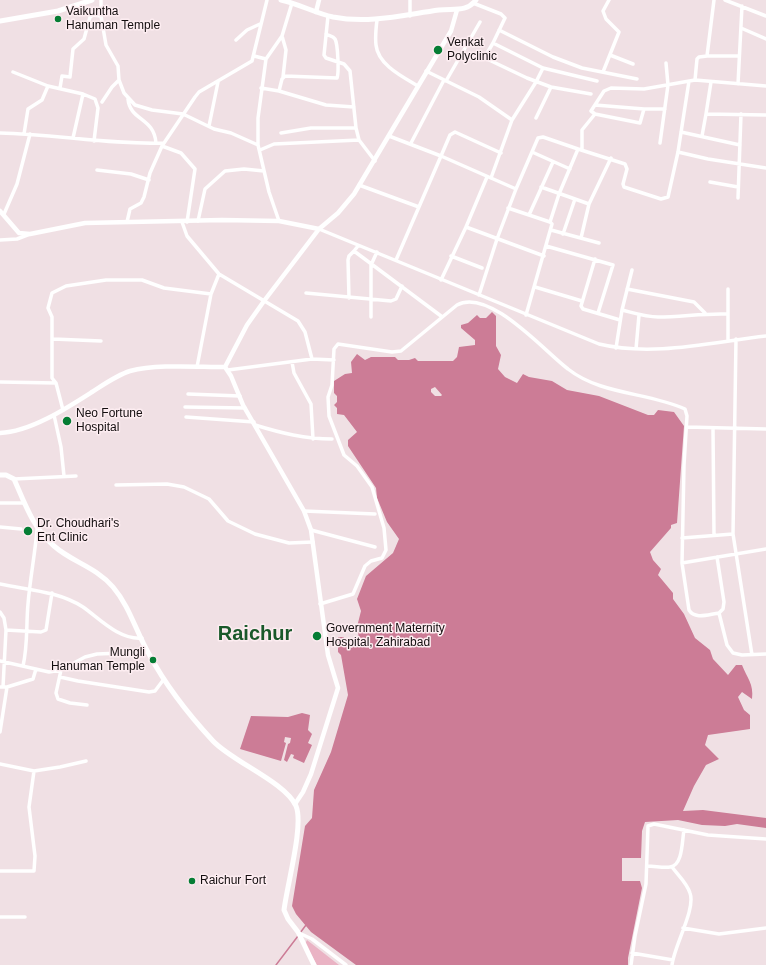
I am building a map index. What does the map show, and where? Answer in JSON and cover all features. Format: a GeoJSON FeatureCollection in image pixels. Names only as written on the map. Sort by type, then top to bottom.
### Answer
{"type":"FeatureCollection","features":[{"type":"Feature","properties":{"kind":"main road"},"geometry":{"type":"LineString","coordinates":[[0,21],[58,11],[73,3],[92,0]]}},
{"type":"Feature","properties":{"kind":"main road"},"geometry":{"type":"LineString","coordinates":[[281,0],[328,16],[362,21],[410,16],[441,10],[457,10],[467,8],[473,1]]}},
{"type":"Feature","properties":{"kind":"main road"},"geometry":{"type":"LineString","coordinates":[[0,475],[6,475],[14,480],[37,530],[55,547],[91,568],[113,588],[134,621],[148,652],[172,693],[214,741],[241,762],[277,786],[295,804],[299,822],[284,910],[288,919],[297,931],[312,964]]}},
{"type":"Feature","properties":{"kind":"street"},"geometry":{"type":"LineString","coordinates":[[101,0],[101,16],[106,45],[118,66],[119,80],[132,111],[153,128],[156,143]]}},
{"type":"Feature","properties":{"kind":"street"},"geometry":{"type":"LineString","coordinates":[[127,222],[130,209],[141,203],[163,145],[183,114],[200,92],[246,65],[254,56],[260,24],[268,0]]}},
{"type":"Feature","properties":{"kind":"street"},"geometry":{"type":"LineString","coordinates":[[316,12],[319,0]]}},
{"type":"Feature","properties":{"kind":"street"},"geometry":{"type":"LineString","coordinates":[[410,0],[410,16]]}},
{"type":"Feature","properties":{"kind":"street"},"geometry":{"type":"LineString","coordinates":[[603,72],[619,32],[606,19],[603,11],[609,0]]}},
{"type":"Feature","properties":{"kind":"street"},"geometry":{"type":"LineString","coordinates":[[707,56],[714,0]]}},
{"type":"Feature","properties":{"kind":"street"},"geometry":{"type":"LineString","coordinates":[[725,0],[766,16]]}},
{"type":"Feature","properties":{"kind":"street"},"geometry":{"type":"LineString","coordinates":[[473,1],[504,16],[504,20],[486,55],[487,59],[536,82],[551,87],[591,94]]}},
{"type":"Feature","properties":{"kind":"street"},"geometry":{"type":"LineString","coordinates":[[279,221],[258,145],[261,88],[266,59],[282,36],[292,3]]}},
{"type":"Feature","properties":{"kind":"street"},"geometry":{"type":"LineString","coordinates":[[738,84],[742,6]]}},
{"type":"Feature","properties":{"kind":"street"},"geometry":{"type":"LineString","coordinates":[[226,368],[247,325],[264,301],[319,229],[338,212],[354,194],[375,161],[426,71],[451,32],[457,10]]}},
{"type":"Feature","properties":{"kind":"street"},"geometry":{"type":"LineString","coordinates":[[60,88],[62,76],[70,77],[73,49],[84,39],[90,17],[93,15],[101,16]]}},
{"type":"Feature","properties":{"kind":"street"},"geometry":{"type":"LineString","coordinates":[[328,16],[324,54],[326,58],[347,66],[350,71],[356,128],[359,140],[375,161]]}},
{"type":"Feature","properties":{"kind":"street"},"geometry":{"type":"LineString","coordinates":[[377,20],[375,44],[380,57],[396,72],[418,86]]}},
{"type":"Feature","properties":{"kind":"street"},"geometry":{"type":"LineString","coordinates":[[411,143],[480,22]]}},
{"type":"Feature","properties":{"kind":"street"},"geometry":{"type":"LineString","coordinates":[[236,40],[247,30],[260,24]]}},
{"type":"Feature","properties":{"kind":"street"},"geometry":{"type":"LineString","coordinates":[[741,28],[766,39]]}},
{"type":"Feature","properties":{"kind":"street"},"geometry":{"type":"LineString","coordinates":[[499,30],[553,57],[582,68],[637,79]]}},
{"type":"Feature","properties":{"kind":"street"},"geometry":{"type":"LineString","coordinates":[[283,77],[334,79],[338,75],[336,41],[333,37],[326,34]]}},
{"type":"Feature","properties":{"kind":"street"},"geometry":{"type":"LineString","coordinates":[[279,91],[283,77],[286,50],[282,36]]}},
{"type":"Feature","properties":{"kind":"street"},"geometry":{"type":"LineString","coordinates":[[493,43],[543,68],[597,81]]}},
{"type":"Feature","properties":{"kind":"street"},"geometry":{"type":"LineString","coordinates":[[610,55],[633,64]]}},
{"type":"Feature","properties":{"kind":"street"},"geometry":{"type":"LineString","coordinates":[[254,56],[266,59]]}},
{"type":"Feature","properties":{"kind":"street"},"geometry":{"type":"LineString","coordinates":[[695,80],[697,59],[699,56],[739,56]]}},
{"type":"Feature","properties":{"kind":"street"},"geometry":{"type":"LineString","coordinates":[[660,144],[668,85],[666,63]]}},
{"type":"Feature","properties":{"kind":"street"},"geometry":{"type":"LineString","coordinates":[[441,280],[451,256],[501,153],[512,120],[543,68]]}},
{"type":"Feature","properties":{"kind":"street"},"geometry":{"type":"LineString","coordinates":[[426,71],[479,97],[512,120]]}},
{"type":"Feature","properties":{"kind":"street"},"geometry":{"type":"LineString","coordinates":[[12,72],[48,86],[83,94],[94,99],[98,108],[94,141]]}},
{"type":"Feature","properties":{"kind":"street"},"geometry":{"type":"LineString","coordinates":[[102,102],[112,87],[119,80]]}},
{"type":"Feature","properties":{"kind":"street"},"geometry":{"type":"LineString","coordinates":[[644,109],[640,123],[595,114],[591,111],[606,89],[644,89],[695,80],[766,86]]}},
{"type":"Feature","properties":{"kind":"street"},"geometry":{"type":"LineString","coordinates":[[479,295],[508,208],[538,138],[540,137],[611,158],[627,166],[623,184],[624,187],[661,199],[668,197],[678,152],[689,81]]}},
{"type":"Feature","properties":{"kind":"street"},"geometry":{"type":"LineString","coordinates":[[209,126],[218,82]]}},
{"type":"Feature","properties":{"kind":"street"},"geometry":{"type":"LineString","coordinates":[[702,136],[711,82]]}},
{"type":"Feature","properties":{"kind":"street"},"geometry":{"type":"LineString","coordinates":[[24,134],[28,109],[42,100],[48,86]]}},
{"type":"Feature","properties":{"kind":"street"},"geometry":{"type":"LineString","coordinates":[[536,118],[551,87]]}},
{"type":"Feature","properties":{"kind":"street"},"geometry":{"type":"LineString","coordinates":[[261,88],[279,91],[326,106],[354,107]]}},
{"type":"Feature","properties":{"kind":"street"},"geometry":{"type":"LineString","coordinates":[[73,138],[83,94]]}},
{"type":"Feature","properties":{"kind":"street"},"geometry":{"type":"LineString","coordinates":[[128,99],[141,108],[183,114],[258,145]]}},
{"type":"Feature","properties":{"kind":"street"},"geometry":{"type":"LineString","coordinates":[[595,105],[644,109],[665,108]]}},
{"type":"Feature","properties":{"kind":"street"},"geometry":{"type":"LineString","coordinates":[[526,314],[544,256],[552,226],[550,222],[559,194],[580,149],[582,130],[595,114]]}},
{"type":"Feature","properties":{"kind":"street"},"geometry":{"type":"LineString","coordinates":[[706,114],[766,115]]}},
{"type":"Feature","properties":{"kind":"street"},"geometry":{"type":"LineString","coordinates":[[738,198],[741,114]]}},
{"type":"Feature","properties":{"kind":"street"},"geometry":{"type":"LineString","coordinates":[[281,133],[310,128],[356,128]]}},
{"type":"Feature","properties":{"kind":"street"},"geometry":{"type":"LineString","coordinates":[[396,260],[450,135],[455,132],[501,153]]}},
{"type":"Feature","properties":{"kind":"street"},"geometry":{"type":"LineString","coordinates":[[681,132],[740,145]]}},
{"type":"Feature","properties":{"kind":"street"},"geometry":{"type":"LineString","coordinates":[[0,133],[30,134],[139,144],[156,143],[181,153],[195,169],[185,222],[187,236],[219,274],[298,321],[302,326],[312,359]]}},
{"type":"Feature","properties":{"kind":"street"},"geometry":{"type":"LineString","coordinates":[[30,134],[17,184],[2,212],[19,232],[30,234]]}},
{"type":"Feature","properties":{"kind":"street"},"geometry":{"type":"LineString","coordinates":[[389,136],[411,143],[516,189]]}},
{"type":"Feature","properties":{"kind":"street"},"geometry":{"type":"LineString","coordinates":[[260,150],[274,144],[359,140]]}},
{"type":"Feature","properties":{"kind":"street"},"geometry":{"type":"LineString","coordinates":[[532,152],[570,169]]}},
{"type":"Feature","properties":{"kind":"street"},"geometry":{"type":"LineString","coordinates":[[678,152],[708,159],[766,168]]}},
{"type":"Feature","properties":{"kind":"street"},"geometry":{"type":"LineString","coordinates":[[581,238],[589,204],[611,158]]}},
{"type":"Feature","properties":{"kind":"street"},"geometry":{"type":"LineString","coordinates":[[529,215],[553,162]]}},
{"type":"Feature","properties":{"kind":"street"},"geometry":{"type":"LineString","coordinates":[[198,221],[205,188],[225,171],[230,169],[244,169],[264,171]]}},
{"type":"Feature","properties":{"kind":"street"},"geometry":{"type":"LineString","coordinates":[[97,170],[131,174],[149,180]]}},
{"type":"Feature","properties":{"kind":"street"},"geometry":{"type":"LineString","coordinates":[[710,182],[738,187]]}},
{"type":"Feature","properties":{"kind":"street"},"geometry":{"type":"LineString","coordinates":[[359,185],[419,207]]}},
{"type":"Feature","properties":{"kind":"street"},"geometry":{"type":"LineString","coordinates":[[541,188],[589,204]]}},
{"type":"Feature","properties":{"kind":"street"},"geometry":{"type":"LineString","coordinates":[[563,234],[574,199]]}},
{"type":"Feature","properties":{"kind":"street"},"geometry":{"type":"LineString","coordinates":[[508,208],[550,222]]}},
{"type":"Feature","properties":{"kind":"street"},"geometry":{"type":"LineString","coordinates":[[0,240],[17,239],[30,234],[85,223],[279,221],[325,230],[358,246],[377,252],[441,280],[599,344],[616,348],[636,349],[766,336]]}},
{"type":"Feature","properties":{"kind":"street"},"geometry":{"type":"LineString","coordinates":[[466,227],[544,256]]}},
{"type":"Feature","properties":{"kind":"street"},"geometry":{"type":"LineString","coordinates":[[551,230],[599,243]]}},
{"type":"Feature","properties":{"kind":"street"},"geometry":{"type":"LineString","coordinates":[[349,298],[348,260],[349,256],[358,246]]}},
{"type":"Feature","properties":{"kind":"street"},"geometry":{"type":"LineString","coordinates":[[546,246],[611,263],[613,267],[598,313]]}},
{"type":"Feature","properties":{"kind":"street"},"geometry":{"type":"LineString","coordinates":[[354,251],[441,316]]}},
{"type":"Feature","properties":{"kind":"street"},"geometry":{"type":"LineString","coordinates":[[371,317],[371,265],[377,252]]}},
{"type":"Feature","properties":{"kind":"street"},"geometry":{"type":"LineString","coordinates":[[451,256],[482,268]]}},
{"type":"Feature","properties":{"kind":"street"},"geometry":{"type":"LineString","coordinates":[[595,260],[582,301],[584,309],[620,320]]}},
{"type":"Feature","properties":{"kind":"street"},"geometry":{"type":"LineString","coordinates":[[616,348],[622,310],[632,270]]}},
{"type":"Feature","properties":{"kind":"street"},"geometry":{"type":"LineString","coordinates":[[197,367],[211,294],[219,274]]}},
{"type":"Feature","properties":{"kind":"street"},"geometry":{"type":"LineString","coordinates":[[63,410],[56,383],[52,378],[51,372],[53,339],[52,317],[48,304],[52,293],[60,287],[106,280],[142,280],[164,288],[211,294]]}},
{"type":"Feature","properties":{"kind":"street"},"geometry":{"type":"LineString","coordinates":[[306,293],[394,301],[402,286]]}},
{"type":"Feature","properties":{"kind":"street"},"geometry":{"type":"LineString","coordinates":[[535,287],[582,301]]}},
{"type":"Feature","properties":{"kind":"street"},"geometry":{"type":"LineString","coordinates":[[628,288],[694,302],[699,304],[705,313]]}},
{"type":"Feature","properties":{"kind":"street"},"geometry":{"type":"LineString","coordinates":[[728,289],[728,340]]}},
{"type":"Feature","properties":{"kind":"street"},"geometry":{"type":"LineString","coordinates":[[320,604],[353,594],[365,566],[371,561],[382,558],[386,550],[382,514],[372,487],[356,466],[344,455],[329,416],[328,396],[332,385],[334,349],[338,344],[392,352],[401,351],[441,316],[457,305],[467,301],[489,308],[522,327],[566,368],[580,378],[601,386],[684,409],[687,416],[687,427],[684,466],[682,563],[687,597],[692,614],[697,616],[719,613],[723,609],[724,602],[717,557]]}},
{"type":"Feature","properties":{"kind":"street"},"geometry":{"type":"LineString","coordinates":[[622,310],[639,315],[657,317],[705,313],[727,314]]}},
{"type":"Feature","properties":{"kind":"street"},"geometry":{"type":"LineString","coordinates":[[636,349],[639,315]]}},
{"type":"Feature","properties":{"kind":"street"},"geometry":{"type":"LineString","coordinates":[[53,339],[101,341]]}},
{"type":"Feature","properties":{"kind":"street"},"geometry":{"type":"LineString","coordinates":[[736,339],[733,534],[752,654]]}},
{"type":"Feature","properties":{"kind":"street"},"geometry":{"type":"LineString","coordinates":[[0,433],[27,426],[54,415],[129,371],[165,367],[226,368],[312,359],[334,360]]}},
{"type":"Feature","properties":{"kind":"street"},"geometry":{"type":"LineString","coordinates":[[292,362],[294,373],[311,404],[313,439]]}},
{"type":"Feature","properties":{"kind":"street"},"geometry":{"type":"LineString","coordinates":[[226,368],[245,408],[304,511],[311,530],[328,655],[337,681],[337,694],[311,774],[303,792],[295,804]]}},
{"type":"Feature","properties":{"kind":"street"},"geometry":{"type":"LineString","coordinates":[[0,382],[56,383]]}},
{"type":"Feature","properties":{"kind":"street"},"geometry":{"type":"LineString","coordinates":[[188,394],[240,396]]}},
{"type":"Feature","properties":{"kind":"street"},"geometry":{"type":"LineString","coordinates":[[185,407],[245,408]]}},
{"type":"Feature","properties":{"kind":"street"},"geometry":{"type":"LineString","coordinates":[[54,415],[60,441],[64,476]]}},
{"type":"Feature","properties":{"kind":"street"},"geometry":{"type":"LineString","coordinates":[[186,417],[255,424],[282,434],[313,439],[332,439]]}},
{"type":"Feature","properties":{"kind":"street"},"geometry":{"type":"LineString","coordinates":[[687,427],[713,429],[766,429]]}},
{"type":"Feature","properties":{"kind":"street"},"geometry":{"type":"LineString","coordinates":[[713,429],[714,535]]}},
{"type":"Feature","properties":{"kind":"street"},"geometry":{"type":"LineString","coordinates":[[14,480],[76,476]]}},
{"type":"Feature","properties":{"kind":"street"},"geometry":{"type":"LineString","coordinates":[[116,485],[179,485],[209,499],[228,520],[255,534],[289,543],[313,542]]}},
{"type":"Feature","properties":{"kind":"street"},"geometry":{"type":"LineString","coordinates":[[0,503],[24,503]]}},
{"type":"Feature","properties":{"kind":"street"},"geometry":{"type":"LineString","coordinates":[[304,511],[375,514]]}},
{"type":"Feature","properties":{"kind":"street"},"geometry":{"type":"LineString","coordinates":[[0,527],[20,529]]}},
{"type":"Feature","properties":{"kind":"street"},"geometry":{"type":"LineString","coordinates":[[23,666],[27,645],[26,632],[37,530]]}},
{"type":"Feature","properties":{"kind":"street"},"geometry":{"type":"LineString","coordinates":[[311,530],[375,547]]}},
{"type":"Feature","properties":{"kind":"street"},"geometry":{"type":"LineString","coordinates":[[682,538],[733,534]]}},
{"type":"Feature","properties":{"kind":"street"},"geometry":{"type":"LineString","coordinates":[[682,563],[766,549]]}},
{"type":"Feature","properties":{"kind":"street"},"geometry":{"type":"LineString","coordinates":[[0,584],[52,593],[64,597],[82,607],[120,633],[137,639],[142,638]]}},
{"type":"Feature","properties":{"kind":"street"},"geometry":{"type":"LineString","coordinates":[[6,630],[41,632],[46,630],[52,593]]}},
{"type":"Feature","properties":{"kind":"street"},"geometry":{"type":"LineString","coordinates":[[0,612],[4,618],[6,630],[0,732]]}},
{"type":"Feature","properties":{"kind":"street"},"geometry":{"type":"LineString","coordinates":[[719,613],[730,650],[737,654],[766,654]]}},
{"type":"Feature","properties":{"kind":"street"},"geometry":{"type":"LineString","coordinates":[[0,661],[50,672],[61,670],[90,655],[148,652]]}},
{"type":"Feature","properties":{"kind":"street"},"geometry":{"type":"LineString","coordinates":[[3,687],[33,679],[36,669]]}},
{"type":"Feature","properties":{"kind":"street"},"geometry":{"type":"LineString","coordinates":[[61,670],[56,693],[58,699],[70,703],[87,705]]}},
{"type":"Feature","properties":{"kind":"street"},"geometry":{"type":"LineString","coordinates":[[60,677],[149,692],[155,691],[164,679]]}},
{"type":"Feature","properties":{"kind":"street"},"geometry":{"type":"LineString","coordinates":[[0,764],[34,771],[86,761]]}},
{"type":"Feature","properties":{"kind":"street"},"geometry":{"type":"LineString","coordinates":[[0,871],[34,870],[35,856],[29,807],[34,771]]}},
{"type":"Feature","properties":{"kind":"street"},"geometry":{"type":"LineString","coordinates":[[631,965],[632,953],[646,884],[648,866],[648,826],[654,824],[708,835],[766,839]]}},
{"type":"Feature","properties":{"kind":"street"},"geometry":{"type":"LineString","coordinates":[[672,868],[679,862],[684,830]]}},
{"type":"Feature","properties":{"kind":"street"},"geometry":{"type":"LineString","coordinates":[[648,866],[672,868],[687,885],[691,896],[672,965]]}},
{"type":"Feature","properties":{"kind":"street"},"geometry":{"type":"LineString","coordinates":[[0,917],[25,917]]}},
{"type":"Feature","properties":{"kind":"street"},"geometry":{"type":"LineString","coordinates":[[683,928],[719,934],[766,928]]}},
{"type":"Feature","properties":{"kind":"street"},"geometry":{"type":"LineString","coordinates":[[297,931],[312,939],[346,965]]}},
{"type":"Feature","properties":{"kind":"street"},"geometry":{"type":"LineString","coordinates":[[632,953],[673,960]]}},
{"type":"Feature","properties":{"kind":"shaded area"},"geometry":{"type":"Polygon","coordinates":[[[492,312],[496,316],[496,346],[501,355],[498,369],[505,377],[517,383],[523,374],[529,377],[552,381],[567,390],[599,396],[648,415],[654,415],[658,410],[674,412],[684,426],[677,523],[671,525],[671,528],[650,552],[653,560],[661,569],[658,575],[673,593],[673,599],[684,614],[695,638],[710,650],[713,659],[728,675],[736,665],[742,665],[750,681],[752,689],[752,699],[742,692],[738,697],[744,710],[750,715],[750,729],[708,735],[705,745],[719,759],[706,765],[694,786],[683,811],[703,810],[766,818],[766,828],[737,824],[725,826],[702,825],[678,820],[645,822],[642,831],[641,858],[622,858],[622,881],[640,881],[642,888],[628,958],[628,965],[356,965],[311,932],[296,914],[292,906],[305,826],[312,818],[314,790],[331,752],[348,695],[341,655],[338,652],[338,637],[344,637],[344,643],[352,648],[359,638],[357,627],[361,611],[357,599],[366,576],[393,553],[399,539],[387,522],[377,498],[376,488],[348,446],[348,440],[357,432],[344,415],[337,414],[337,408],[334,405],[337,402],[337,396],[334,393],[334,381],[345,374],[352,373],[351,362],[357,354],[365,360],[371,357],[395,357],[398,360],[409,360],[415,358],[418,361],[453,361],[457,357],[459,347],[475,345],[475,340],[461,328],[461,325],[468,323],[477,315],[480,318],[486,318],[492,312]],[[435,387],[431,389],[431,392],[435,396],[442,395],[435,387]]]}},
{"type":"Feature","properties":{"kind":"shaded area"},"geometry":{"type":"Polygon","coordinates":[[[302,713],[310,715],[308,730],[312,734],[308,743],[312,745],[304,763],[293,758],[294,755],[291,754],[287,762],[284,760],[291,738],[285,737],[284,742],[286,743],[281,761],[240,749],[251,716],[288,717],[302,713]]]}},
{"type":"Feature","properties":{"kind":"shaded area"},"geometry":{"type":"Polygon","coordinates":[[[307,940],[339,965],[317,965],[305,944],[307,940]]]}},
{"type":"Feature","properties":{"kind":"waterway"},"geometry":{"type":"LineString","coordinates":[[300,933],[306,925]]}},
{"type":"Feature","properties":{"kind":"waterway"},"geometry":{"type":"LineString","coordinates":[[276,965],[298,936]]}},
{"type":"Feature","properties":{"kind":"place","name":"Vaikuntha Hanuman Temple"},"geometry":{"type":"Point","coordinates":[58,19]}},
{"type":"Feature","properties":{"kind":"place","name":"Venkat Polyclinic"},"geometry":{"type":"Point","coordinates":[438,50]}},
{"type":"Feature","properties":{"kind":"place","name":"Neo Fortune Hospital"},"geometry":{"type":"Point","coordinates":[67,421]}},
{"type":"Feature","properties":{"kind":"place","name":"Dr. Choudhari's Ent Clinic"},"geometry":{"type":"Point","coordinates":[28,531]}},
{"type":"Feature","properties":{"kind":"place","name":"Government Maternity Hospital, Zahirabad"},"geometry":{"type":"Point","coordinates":[317,636]}},
{"type":"Feature","properties":{"kind":"place","name":"Mungli Hanuman Temple"},"geometry":{"type":"Point","coordinates":[153,660]}},
{"type":"Feature","properties":{"kind":"place","name":"Raichur Fort"},"geometry":{"type":"Point","coordinates":[192,881]}},
{"type":"Feature","properties":{"kind":"district","name":"Raichur"},"geometry":{"type":"Point","coordinates":[255,634]}}]}
